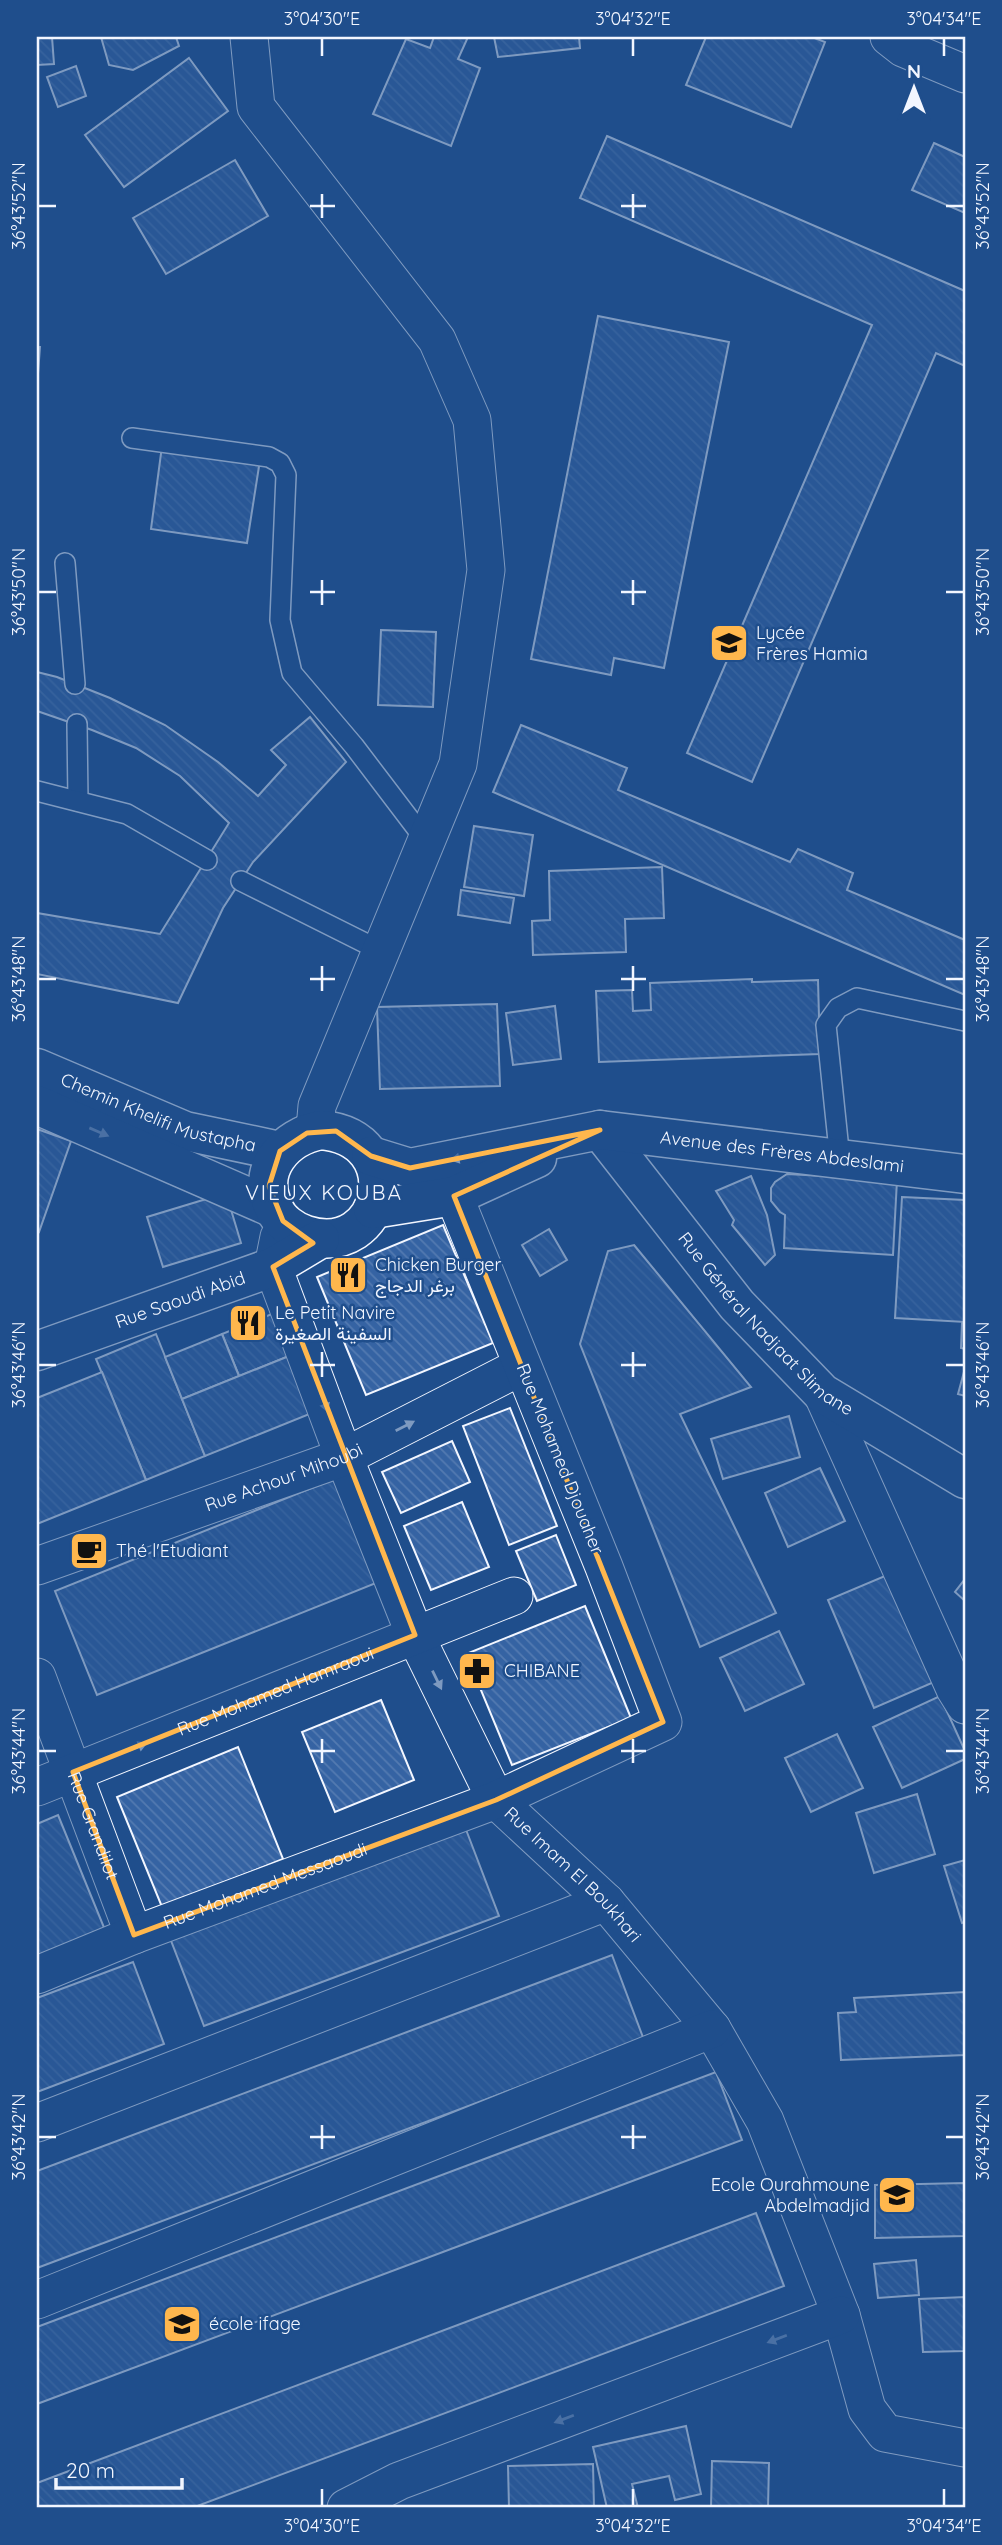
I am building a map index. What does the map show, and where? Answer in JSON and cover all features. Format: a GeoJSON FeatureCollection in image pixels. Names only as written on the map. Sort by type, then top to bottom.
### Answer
{"type":"FeatureCollection","features":[{"type":"Feature","properties":{"kind":"main road","name":"Chemin Khelifi Mustapha"},"geometry":{"type":"LineString","coordinates":[[37,1068],[185,1131],[293,1142]]}},
{"type":"Feature","properties":{"kind":"main road","name":"Chemin Khelifi Mustapha"},"geometry":{"type":"LineString","coordinates":[[37,1105],[278,1214]]}},
{"type":"Feature","properties":{"kind":"main road"},"geometry":{"type":"LineString","coordinates":[[321,1130],[336,1131],[350,1136],[371,1156],[378,1174],[378,1192],[373,1209],[359,1230],[320,1239],[298,1232],[278,1214],[269,1186],[272,1168],[293,1142],[321,1130]]}},
{"type":"Feature","properties":{"kind":"main road"},"geometry":{"type":"LineString","coordinates":[[371,1156],[410,1168],[600,1130]]}},
{"type":"Feature","properties":{"kind":"main road"},"geometry":{"type":"LineString","coordinates":[[373,1209],[454,1196],[600,1130]]}},
{"type":"Feature","properties":{"kind":"main road","name":"Avenue des Frères Abdeslami"},"geometry":{"type":"LineString","coordinates":[[600,1130],[965,1174]]}},
{"type":"Feature","properties":{"kind":"main road","name":"Rue Général Nadjaat Slimane"},"geometry":{"type":"LineString","coordinates":[[600,1130],[737,1305],[822,1393],[965,1479]]}},
{"type":"Feature","properties":{"kind":"main road","name":"Rue Saoudi Abid"},"geometry":{"type":"LineString","coordinates":[[37,1351],[273,1267],[320,1239]]}},
{"type":"Feature","properties":{"kind":"street"},"geometry":{"type":"LineString","coordinates":[[249,37],[256,107],[437,340],[472,420],[486,570],[458,764],[317,1106],[315,1129],[293,1142]]}},
{"type":"Feature","properties":{"kind":"street"},"geometry":{"type":"LineString","coordinates":[[888,37],[903,48],[965,74]]}},
{"type":"Feature","properties":{"kind":"street","name":"Rue Mohamed Djouaher"},"geometry":{"type":"LineString","coordinates":[[454,1196],[604,1567],[663,1722]]}},
{"type":"Feature","properties":{"kind":"street"},"geometry":{"type":"LineString","coordinates":[[273,1267],[278,1214]]}},
{"type":"Feature","properties":{"kind":"street","name":"Rue Imam El Boukhari"},"geometry":{"type":"LineString","coordinates":[[273,1267],[415,1636],[496,1800],[606,1902],[712,2029],[765,2122],[841,2315],[867,2409],[885,2433],[965,2448]]}},
{"type":"Feature","properties":{"kind":"street","name":"Rue Achour Mihoubi"},"geometry":{"type":"LineString","coordinates":[[37,1566],[344,1457],[522,1366]]}},
{"type":"Feature","properties":{"kind":"street"},"geometry":{"type":"LineString","coordinates":[[822,1393],[955,1689],[965,1705]]}},
{"type":"Feature","properties":{"kind":"street","name":"Rue Mohamed Hamraoui"},"geometry":{"type":"LineString","coordinates":[[37,1787],[514,1596]]}},
{"type":"Feature","properties":{"kind":"street","name":"Rue Grandilot"},"geometry":{"type":"LineString","coordinates":[[37,1677],[134,1935]]}},
{"type":"Feature","properties":{"kind":"street","name":"Rue Mohamed Messaoudi"},"geometry":{"type":"LineString","coordinates":[[37,1975],[134,1935],[496,1800],[663,1722]]}},
{"type":"Feature","properties":{"kind":"street"},"geometry":{"type":"LineString","coordinates":[[37,2123],[606,1902]]}},
{"type":"Feature","properties":{"kind":"street"},"geometry":{"type":"LineString","coordinates":[[37,2300],[712,2029]]}},
{"type":"Feature","properties":{"kind":"street"},"geometry":{"type":"LineString","coordinates":[[346,2508],[403,2495],[841,2315]]}},
{"type":"Feature","properties":{"kind":"lane"},"geometry":{"type":"LineString","coordinates":[[132,438],[269,457],[280,463],[285,475],[281,620],[292,673],[354,746],[426,842]]}},
{"type":"Feature","properties":{"kind":"lane"},"geometry":{"type":"LineString","coordinates":[[65,563],[75,684]]}},
{"type":"Feature","properties":{"kind":"lane"},"geometry":{"type":"LineString","coordinates":[[77,724],[78,801]]}},
{"type":"Feature","properties":{"kind":"lane"},"geometry":{"type":"LineString","coordinates":[[37,791],[127,814],[207,860]]}},
{"type":"Feature","properties":{"kind":"lane"},"geometry":{"type":"LineString","coordinates":[[241,881],[381,951]]}},
{"type":"Feature","properties":{"kind":"lane"},"geometry":{"type":"LineString","coordinates":[[839,1160],[826,1025],[838,1008],[857,998],[965,1021]]}},
{"type":"Feature","properties":{"kind":"highlighted area"},"geometry":{"type":"Polygon","coordinates":[[[600,1130],[454,1196],[663,1722],[496,1800],[134,1935],[73,1772],[415,1635],[273,1267],[313,1243],[283,1221],[269,1186],[280,1151],[307,1133],[336,1131],[371,1156],[410,1168],[600,1130]]]}},
{"type":"Feature","properties":{"kind":"building"},"geometry":{"type":"Polygon","coordinates":[[[37,37],[52,37],[54,64],[37,65],[37,37]]]}},
{"type":"Feature","properties":{"kind":"building"},"geometry":{"type":"Polygon","coordinates":[[[101,37],[176,37],[179,46],[133,70],[109,65],[101,37]]]}},
{"type":"Feature","properties":{"kind":"building"},"geometry":{"type":"Polygon","coordinates":[[[434,37],[468,37],[458,59],[480,68],[451,146],[373,114],[406,39],[430,48],[434,37]]]}},
{"type":"Feature","properties":{"kind":"building"},"geometry":{"type":"Polygon","coordinates":[[[494,37],[579,37],[580,48],[498,57],[494,37]]]}},
{"type":"Feature","properties":{"kind":"building"},"geometry":{"type":"Polygon","coordinates":[[[706,37],[812,37],[825,42],[791,127],[686,85],[706,37]]]}},
{"type":"Feature","properties":{"kind":"building"},"geometry":{"type":"Polygon","coordinates":[[[189,58],[228,111],[124,187],[85,135],[189,58]]]}},
{"type":"Feature","properties":{"kind":"building"},"geometry":{"type":"Polygon","coordinates":[[[76,66],[86,96],[58,107],[47,77],[76,66]]]}},
{"type":"Feature","properties":{"kind":"building"},"geometry":{"type":"Polygon","coordinates":[[[607,136],[965,291],[965,366],[936,353],[752,782],[687,753],[872,325],[580,198],[607,136]]]}},
{"type":"Feature","properties":{"kind":"building"},"geometry":{"type":"Polygon","coordinates":[[[934,143],[965,157],[965,213],[912,190],[934,143]]]}},
{"type":"Feature","properties":{"kind":"building"},"geometry":{"type":"Polygon","coordinates":[[[235,160],[268,216],[166,274],[133,218],[235,160]]]}},
{"type":"Feature","properties":{"kind":"building"},"geometry":{"type":"Polygon","coordinates":[[[598,316],[729,342],[664,668],[614,658],[611,675],[531,659],[598,316]]]}},
{"type":"Feature","properties":{"kind":"building"},"geometry":{"type":"Polygon","coordinates":[[[37,347],[40,347],[37,387],[37,347]]]}},
{"type":"Feature","properties":{"kind":"building"},"geometry":{"type":"Polygon","coordinates":[[[162,446],[260,460],[247,543],[151,529],[162,446]]]}},
{"type":"Feature","properties":{"kind":"building"},"geometry":{"type":"Polygon","coordinates":[[[381,630],[436,632],[433,707],[378,705],[381,630]]]}},
{"type":"Feature","properties":{"kind":"building"},"geometry":{"type":"Polygon","coordinates":[[[37,672],[110,698],[165,725],[218,762],[258,796],[286,765],[271,750],[310,717],[346,762],[253,862],[223,908],[178,1003],[37,974],[37,913],[160,934],[229,823],[180,776],[136,748],[37,711],[37,672]]]}},
{"type":"Feature","properties":{"kind":"building"},"geometry":{"type":"Polygon","coordinates":[[[521,725],[627,768],[618,790],[790,862],[798,849],[853,873],[847,890],[965,940],[965,995],[493,792],[521,725]]]}},
{"type":"Feature","properties":{"kind":"building"},"geometry":{"type":"Polygon","coordinates":[[[474,826],[533,835],[524,896],[464,887],[474,826]]]}},
{"type":"Feature","properties":{"kind":"building"},"geometry":{"type":"Polygon","coordinates":[[[662,867],[664,918],[625,919],[626,952],[533,955],[532,921],[550,920],[549,871],[662,867]]]}},
{"type":"Feature","properties":{"kind":"building"},"geometry":{"type":"Polygon","coordinates":[[[461,890],[514,898],[510,923],[458,915],[461,890]]]}},
{"type":"Feature","properties":{"kind":"building"},"geometry":{"type":"Polygon","coordinates":[[[752,979],[752,982],[818,980],[820,1054],[599,1062],[596,991],[632,990],[633,1011],[651,1010],[650,983],[752,979]]]}},
{"type":"Feature","properties":{"kind":"building"},"geometry":{"type":"Polygon","coordinates":[[[497,1004],[500,1086],[380,1089],[377,1007],[497,1004]]]}},
{"type":"Feature","properties":{"kind":"building"},"geometry":{"type":"Polygon","coordinates":[[[555,1006],[561,1059],[513,1065],[506,1013],[555,1006]]]}},
{"type":"Feature","properties":{"kind":"building"},"geometry":{"type":"Polygon","coordinates":[[[37,1129],[71,1141],[39,1232],[37,1231],[37,1129]]]}},
{"type":"Feature","properties":{"kind":"building"},"geometry":{"type":"Polygon","coordinates":[[[787,1174],[897,1180],[893,1255],[784,1248],[785,1215],[771,1201],[771,1188],[787,1174]]]}},
{"type":"Feature","properties":{"kind":"building"},"geometry":{"type":"Polygon","coordinates":[[[751,1176],[767,1215],[775,1255],[765,1265],[732,1225],[734,1220],[716,1191],[751,1176]]]}},
{"type":"Feature","properties":{"kind":"building"},"geometry":{"type":"Polygon","coordinates":[[[226,1193],[241,1243],[163,1267],[147,1217],[226,1193]]]}},
{"type":"Feature","properties":{"kind":"building"},"geometry":{"type":"Polygon","coordinates":[[[902,1197],[965,1200],[965,1322],[895,1318],[902,1197]]]}},
{"type":"Feature","properties":{"kind":"building"},"geometry":{"type":"Polygon","coordinates":[[[443,1225],[493,1343],[366,1395],[317,1277],[443,1225]]]}},
{"type":"Feature","properties":{"kind":"building"},"geometry":{"type":"Polygon","coordinates":[[[549,1229],[567,1260],[540,1276],[522,1245],[549,1229]]]}},
{"type":"Feature","properties":{"kind":"building"},"geometry":{"type":"Polygon","coordinates":[[[634,1245],[751,1387],[680,1414],[776,1613],[700,1647],[580,1344],[608,1251],[634,1245]]]}},
{"type":"Feature","properties":{"kind":"building"},"geometry":{"type":"Polygon","coordinates":[[[277,1312],[294,1354],[239,1376],[222,1334],[277,1312]]]}},
{"type":"Feature","properties":{"kind":"building"},"geometry":{"type":"Polygon","coordinates":[[[962,1323],[965,1323],[965,1349],[961,1348],[962,1323]]]}},
{"type":"Feature","properties":{"kind":"building"},"geometry":{"type":"Polygon","coordinates":[[[156,1334],[205,1456],[146,1480],[96,1359],[156,1334]]]}},
{"type":"Feature","properties":{"kind":"building"},"geometry":{"type":"Polygon","coordinates":[[[222,1334],[239,1376],[182,1399],[165,1357],[222,1334]]]}},
{"type":"Feature","properties":{"kind":"building"},"geometry":{"type":"Polygon","coordinates":[[[294,1354],[317,1411],[205,1456],[182,1399],[294,1354]]]}},
{"type":"Feature","properties":{"kind":"building"},"geometry":{"type":"Polygon","coordinates":[[[965,1368],[965,1396],[958,1394],[965,1368]]]}},
{"type":"Feature","properties":{"kind":"building"},"geometry":{"type":"Polygon","coordinates":[[[102,1372],[146,1480],[37,1524],[37,1398],[102,1372]]]}},
{"type":"Feature","properties":{"kind":"building"},"geometry":{"type":"Polygon","coordinates":[[[510,1408],[557,1526],[509,1545],[463,1426],[510,1408]]]}},
{"type":"Feature","properties":{"kind":"building"},"geometry":{"type":"Polygon","coordinates":[[[789,1416],[800,1457],[723,1479],[711,1439],[789,1416]]]}},
{"type":"Feature","properties":{"kind":"building"},"geometry":{"type":"Polygon","coordinates":[[[452,1441],[470,1482],[401,1513],[382,1472],[452,1441]]]}},
{"type":"Feature","properties":{"kind":"building"},"geometry":{"type":"Polygon","coordinates":[[[820,1468],[845,1521],[788,1547],[765,1493],[820,1468]]]}},
{"type":"Feature","properties":{"kind":"building"},"geometry":{"type":"Polygon","coordinates":[[[339,1477],[381,1581],[97,1695],[55,1591],[339,1477]]]}},
{"type":"Feature","properties":{"kind":"building"},"geometry":{"type":"Polygon","coordinates":[[[462,1502],[489,1567],[431,1590],[404,1526],[462,1502]]]}},
{"type":"Feature","properties":{"kind":"building"},"geometry":{"type":"Polygon","coordinates":[[[556,1535],[576,1585],[537,1601],[516,1551],[556,1535]]]}},
{"type":"Feature","properties":{"kind":"building"},"geometry":{"type":"Polygon","coordinates":[[[892,1573],[941,1679],[874,1708],[828,1600],[892,1573]]]}},
{"type":"Feature","properties":{"kind":"building"},"geometry":{"type":"Polygon","coordinates":[[[965,1579],[965,1601],[955,1592],[965,1579]]]}},
{"type":"Feature","properties":{"kind":"building"},"geometry":{"type":"Polygon","coordinates":[[[585,1606],[631,1718],[512,1765],[466,1654],[585,1606]]]}},
{"type":"Feature","properties":{"kind":"building"},"geometry":{"type":"Polygon","coordinates":[[[779,1631],[804,1684],[745,1711],[720,1658],[779,1631]]]}},
{"type":"Feature","properties":{"kind":"building"},"geometry":{"type":"Polygon","coordinates":[[[940,1696],[965,1751],[965,1759],[902,1788],[873,1727],[940,1696]]]}},
{"type":"Feature","properties":{"kind":"building"},"geometry":{"type":"Polygon","coordinates":[[[381,1700],[414,1780],[335,1812],[302,1732],[381,1700]]]}},
{"type":"Feature","properties":{"kind":"building"},"geometry":{"type":"Polygon","coordinates":[[[837,1734],[863,1788],[811,1812],[785,1758],[837,1734]]]}},
{"type":"Feature","properties":{"kind":"building"},"geometry":{"type":"Polygon","coordinates":[[[238,1747],[283,1859],[162,1907],[117,1797],[238,1747]]]}},
{"type":"Feature","properties":{"kind":"building"},"geometry":{"type":"Polygon","coordinates":[[[917,1794],[935,1854],[874,1873],[856,1813],[917,1794]]]}},
{"type":"Feature","properties":{"kind":"building"},"geometry":{"type":"Polygon","coordinates":[[[58,1815],[105,1930],[37,1958],[37,1824],[58,1815]]]}},
{"type":"Feature","properties":{"kind":"building"},"geometry":{"type":"Polygon","coordinates":[[[465,1827],[499,1916],[204,2026],[170,1938],[465,1827]]]}},
{"type":"Feature","properties":{"kind":"building"},"geometry":{"type":"Polygon","coordinates":[[[965,1860],[965,1922],[962,1923],[944,1866],[965,1860]]]}},
{"type":"Feature","properties":{"kind":"building"},"geometry":{"type":"Polygon","coordinates":[[[612,1955],[644,2040],[37,2268],[37,2171],[612,1955]]]}},
{"type":"Feature","properties":{"kind":"building"},"geometry":{"type":"Polygon","coordinates":[[[133,1962],[164,2044],[37,2092],[37,1998],[133,1962]]]}},
{"type":"Feature","properties":{"kind":"building"},"geometry":{"type":"Polygon","coordinates":[[[965,1992],[965,2055],[841,2060],[838,2013],[856,2012],[854,1998],[965,1992]]]}},
{"type":"Feature","properties":{"kind":"building"},"geometry":{"type":"Polygon","coordinates":[[[716,2072],[742,2140],[37,2404],[37,2327],[716,2072]]]}},
{"type":"Feature","properties":{"kind":"building"},"geometry":{"type":"Polygon","coordinates":[[[965,2183],[965,2236],[875,2238],[875,2185],[965,2183]]]}},
{"type":"Feature","properties":{"kind":"building"},"geometry":{"type":"Polygon","coordinates":[[[756,2213],[784,2286],[192,2508],[37,2508],[37,2483],[756,2213]]]}},
{"type":"Feature","properties":{"kind":"building"},"geometry":{"type":"Polygon","coordinates":[[[916,2260],[919,2295],[878,2298],[874,2264],[916,2260]]]}},
{"type":"Feature","properties":{"kind":"building"},"geometry":{"type":"Polygon","coordinates":[[[965,2297],[965,2351],[923,2352],[919,2299],[965,2297]]]}},
{"type":"Feature","properties":{"kind":"building"},"geometry":{"type":"Polygon","coordinates":[[[686,2426],[701,2494],[675,2500],[669,2476],[632,2484],[638,2508],[607,2508],[593,2447],[686,2426]]]}},
{"type":"Feature","properties":{"kind":"building"},"geometry":{"type":"Polygon","coordinates":[[[712,2461],[769,2463],[768,2508],[711,2508],[712,2461]]]}},
{"type":"Feature","properties":{"kind":"building"},"geometry":{"type":"Polygon","coordinates":[[[593,2464],[594,2508],[509,2508],[508,2466],[593,2464]]]}},
{"type":"Feature","properties":{"kind":"place","name":"Lycée Frères Hamia"},"geometry":{"type":"Point","coordinates":[729,643]}},
{"type":"Feature","properties":{"kind":"place","name":"Chicken Burger برغر الدجاج"},"geometry":{"type":"Point","coordinates":[348,1275]}},
{"type":"Feature","properties":{"kind":"place","name":"Le Petit Navire السفينة الصغيرة"},"geometry":{"type":"Point","coordinates":[248,1323]}},
{"type":"Feature","properties":{"kind":"place","name":"Thé l'Etudiant"},"geometry":{"type":"Point","coordinates":[89,1551]}},
{"type":"Feature","properties":{"kind":"place","name":"CHIBANE"},"geometry":{"type":"Point","coordinates":[477,1671]}},
{"type":"Feature","properties":{"kind":"place","name":"Ecole Ourahmoune Abdelmadjid"},"geometry":{"type":"Point","coordinates":[897,2195]}},
{"type":"Feature","properties":{"kind":"place","name":"école ifage"},"geometry":{"type":"Point","coordinates":[182,2324]}},
{"type":"Feature","properties":{"kind":"district","name":"VIEUX KOUBA"},"geometry":{"type":"Point","coordinates":[324,1193]}}]}
